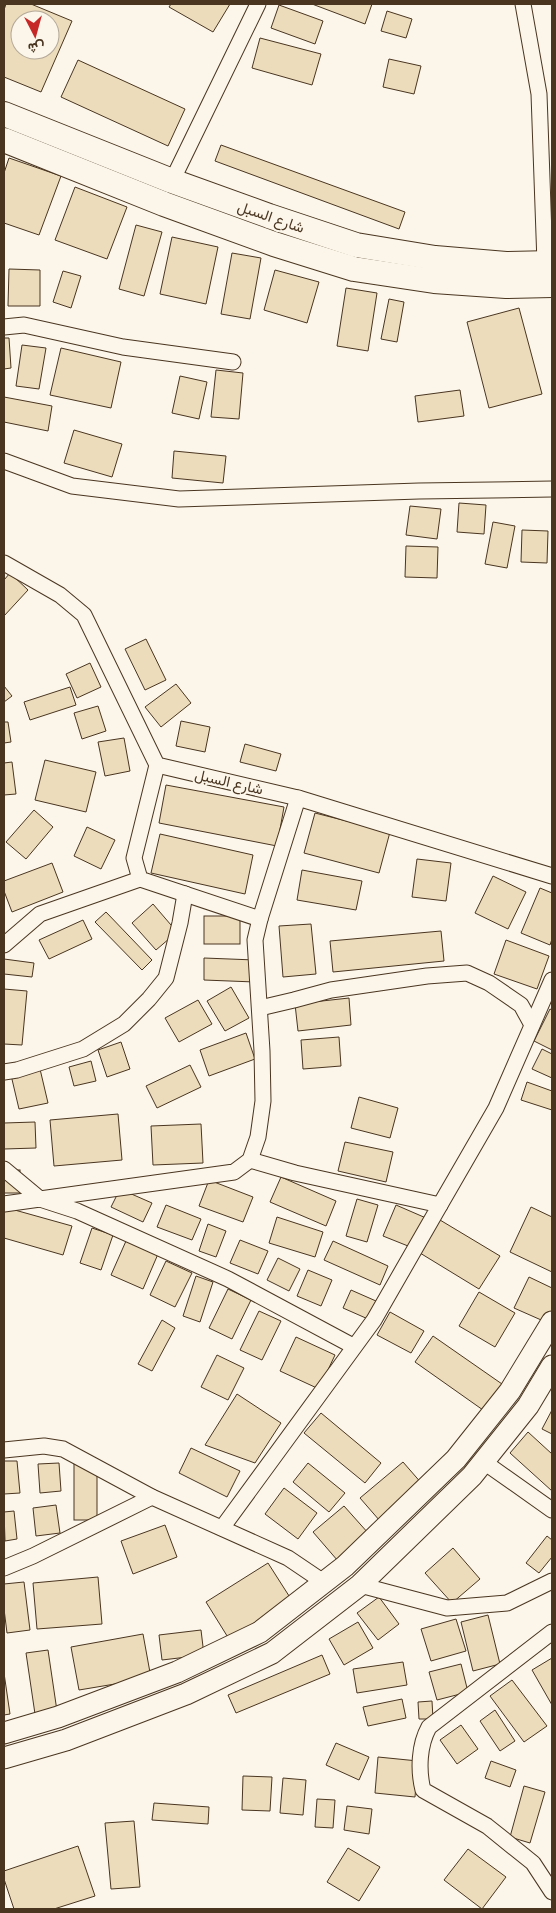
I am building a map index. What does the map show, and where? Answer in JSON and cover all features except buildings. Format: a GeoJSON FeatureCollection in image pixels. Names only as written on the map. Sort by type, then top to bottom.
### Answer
{"type":"FeatureCollection","features":[{"type":"Feature","properties":{"kind":"main road","name":"شارع السبل"},"geometry":{"type":"LineString","coordinates":[[4,114],[172,181],[356,245],[435,258],[550,270]]}},
{"type":"Feature","properties":{"kind":"main road","name":"شارع السبل"},"geometry":{"type":"LineString","coordinates":[[4,140],[164,204],[274,244],[354,268],[434,281],[506,286],[550,270]]}},
{"type":"Feature","properties":{"kind":"main road"},"geometry":{"type":"LineString","coordinates":[[4,1733],[58,1717],[178,1672],[260,1632],[325,1583],[456,1459],[510,1392],[552,1322]]}},
{"type":"Feature","properties":{"kind":"main road"},"geometry":{"type":"LineString","coordinates":[[4,1758],[66,1740],[186,1694],[272,1653],[360,1585],[472,1476],[528,1406],[552,1366]]}},
{"type":"Feature","properties":{"kind":"street"},"geometry":{"type":"LineString","coordinates":[[172,181],[258,4]]}},
{"type":"Feature","properties":{"kind":"street"},"geometry":{"type":"LineString","coordinates":[[524,4],[539,94],[550,270]]}},
{"type":"Feature","properties":{"kind":"street"},"geometry":{"type":"LineString","coordinates":[[4,327],[24,325],[124,347],[233,362]]}},
{"type":"Feature","properties":{"kind":"street"},"geometry":{"type":"LineString","coordinates":[[4,461],[72,486],[179,499],[420,491],[552,489]]}},
{"type":"Feature","properties":{"kind":"street"},"geometry":{"type":"LineString","coordinates":[[4,563],[60,595],[84,616],[156,765],[134,858],[140,879]]}},
{"type":"Feature","properties":{"kind":"street","name":"شارع السبل"},"geometry":{"type":"LineString","coordinates":[[156,765],[298,798],[552,876]]}},
{"type":"Feature","properties":{"kind":"street"},"geometry":{"type":"LineString","coordinates":[[4,1204],[234,1172],[250,1160],[258,1137],[263,1101],[260,1008],[255,940],[298,798]]}},
{"type":"Feature","properties":{"kind":"street"},"geometry":{"type":"LineString","coordinates":[[4,945],[40,914],[140,879],[260,919]]}},
{"type":"Feature","properties":{"kind":"street"},"geometry":{"type":"LineString","coordinates":[[4,1072],[17,1070],[83,1049],[124,1024],[149,999],[166,978],[180,923],[185,894]]}},
{"type":"Feature","properties":{"kind":"street"},"geometry":{"type":"LineString","coordinates":[[260,1008],[331,990],[427,976],[466,973],[489,983],[521,1005],[532,1025]]}},
{"type":"Feature","properties":{"kind":"street"},"geometry":{"type":"LineString","coordinates":[[222,1528],[353,1346],[374,1320],[496,1108],[552,980]]}},
{"type":"Feature","properties":{"kind":"street"},"geometry":{"type":"LineString","coordinates":[[250,1160],[295,1173],[440,1205]]}},
{"type":"Feature","properties":{"kind":"street"},"geometry":{"type":"LineString","coordinates":[[4,1169],[40,1199],[76,1211],[228,1279],[353,1346]]}},
{"type":"Feature","properties":{"kind":"street"},"geometry":{"type":"LineString","coordinates":[[4,1450],[44,1446],[63,1450],[152,1497],[288,1558],[325,1583]]}},
{"type":"Feature","properties":{"kind":"street"},"geometry":{"type":"LineString","coordinates":[[484,1462],[552,1510]]}},
{"type":"Feature","properties":{"kind":"street"},"geometry":{"type":"LineString","coordinates":[[4,1568],[33,1556],[152,1497]]}},
{"type":"Feature","properties":{"kind":"street"},"geometry":{"type":"LineString","coordinates":[[360,1585],[447,1608],[507,1603],[552,1581]]}},
{"type":"Feature","properties":{"kind":"street"},"geometry":{"type":"LineString","coordinates":[[552,1632],[429,1727],[423,1739],[421,1779],[424,1790],[487,1826],[533,1863],[552,1892]]}}]}
